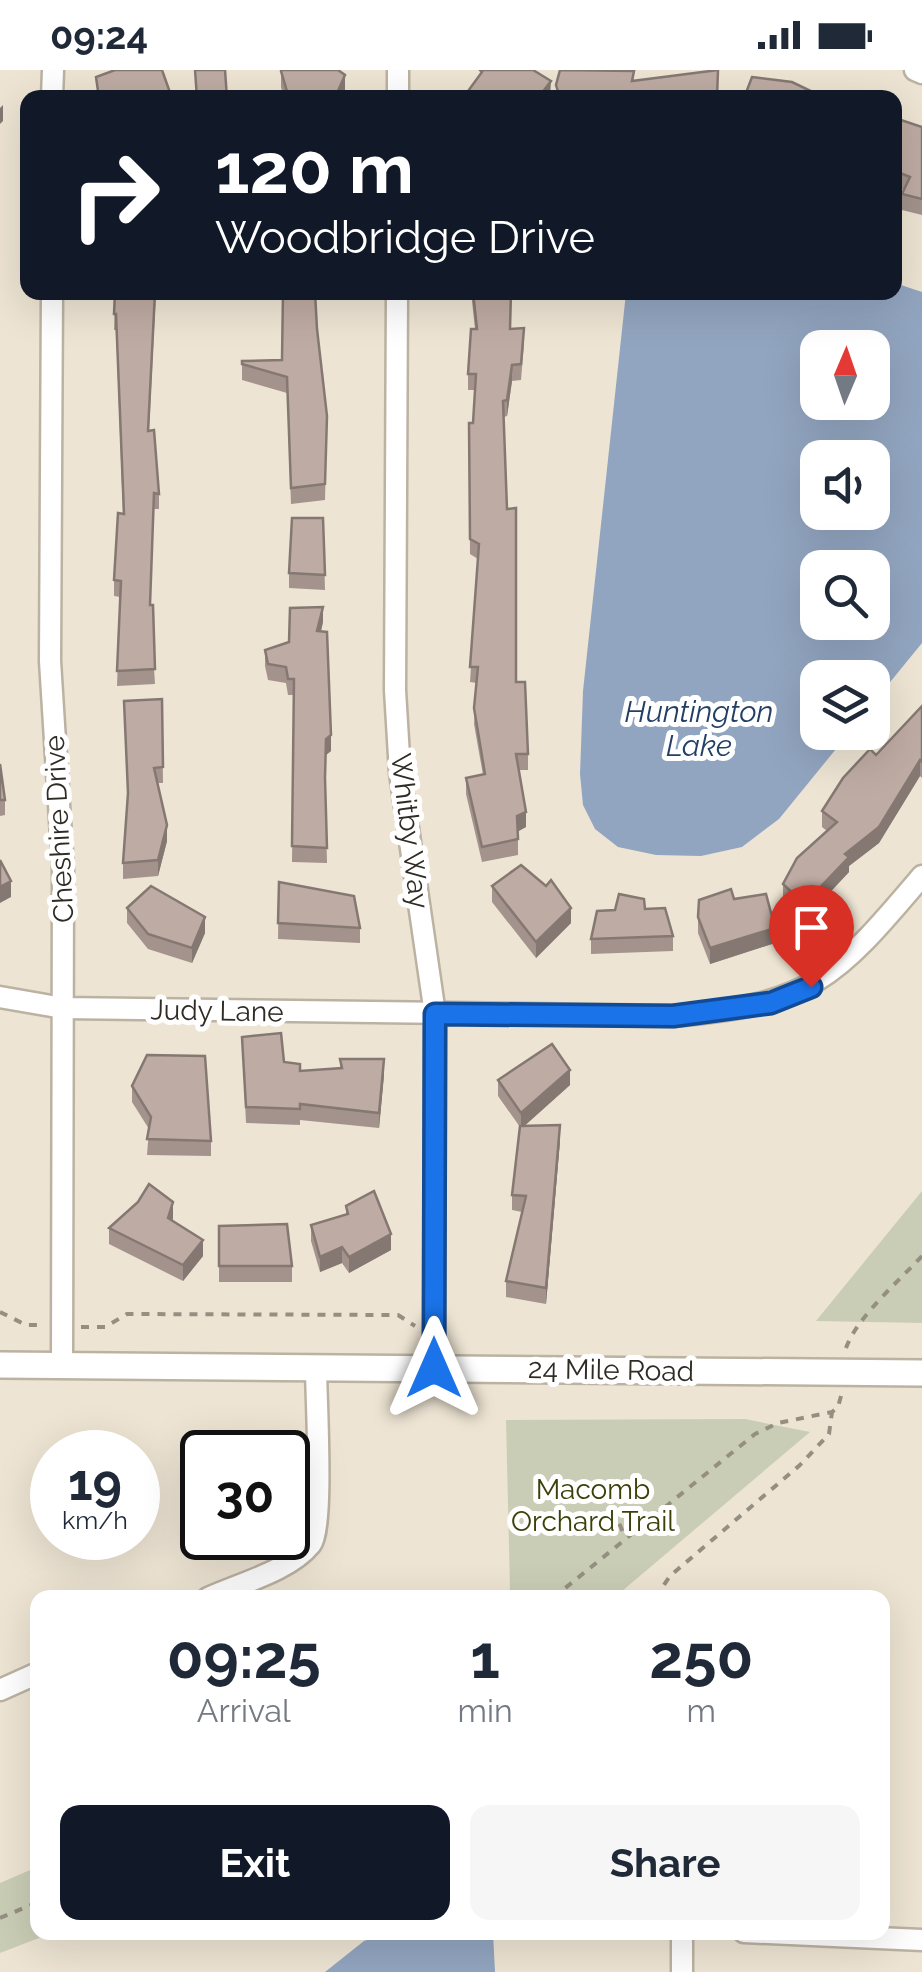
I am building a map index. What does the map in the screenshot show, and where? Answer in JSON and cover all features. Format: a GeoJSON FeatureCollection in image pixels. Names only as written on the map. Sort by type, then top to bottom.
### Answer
{"type":"FeatureCollection","features":[{"type":"Feature","properties":{"kind":"street"},"geometry":{"type":"LineString","coordinates":[[914,70],[922,73]]}},
{"type":"Feature","properties":{"kind":"street","name":"Cheshire Drive"},"geometry":{"type":"LineString","coordinates":[[52,300],[50,662],[63,868],[62,1366]]}},
{"type":"Feature","properties":{"kind":"street","name":"Whitby Way"},"geometry":{"type":"LineString","coordinates":[[397,300],[395,690],[400,773],[435,1014],[434,1368]]}},
{"type":"Feature","properties":{"kind":"street","name":"Judy Lane"},"geometry":{"type":"LineString","coordinates":[[0,998],[64,1008],[673,1016],[771,1003],[811,987],[872,936],[922,876]]}},
{"type":"Feature","properties":{"kind":"street","name":"24 Mile Road"},"geometry":{"type":"LineString","coordinates":[[0,1365],[922,1373]]}},
{"type":"Feature","properties":{"kind":"street"},"geometry":{"type":"LineString","coordinates":[[226,1590],[296,1558],[314,1541],[319,1512],[316,1367]]}},
{"type":"Feature","properties":{"kind":"street"},"geometry":{"type":"LineString","coordinates":[[0,1690],[30,1677]]}},
{"type":"Feature","properties":{"kind":"street"},"geometry":{"type":"LineString","coordinates":[[890,1939],[922,1940]]}},
{"type":"Feature","properties":{"kind":"street"},"geometry":{"type":"LineString","coordinates":[[682,1940],[682,1972]]}},
{"type":"Feature","properties":{"kind":"path"},"geometry":{"type":"LineString","coordinates":[[563,1590],[755,1434],[778,1423],[832,1412],[838,1407],[850,1337],[922,1256]]}},
{"type":"Feature","properties":{"kind":"path"},"geometry":{"type":"LineString","coordinates":[[0,1312],[26,1324],[62,1326],[104,1327],[127,1314],[186,1312],[218,1316],[398,1315],[417,1327],[434,1326]]}},
{"type":"Feature","properties":{"kind":"path"},"geometry":{"type":"LineString","coordinates":[[660,1590],[670,1576],[800,1464],[829,1434],[832,1412]]}},
{"type":"Feature","properties":{"kind":"path"},"geometry":{"type":"LineString","coordinates":[[612,1509],[626,1538]]}},
{"type":"Feature","properties":{"kind":"path"},"geometry":{"type":"LineString","coordinates":[[0,1918],[30,1905]]}},
{"type":"Feature","properties":{"kind":"green space"},"geometry":{"type":"Polygon","coordinates":[[[922,1191],[922,1323],[816,1321],[922,1191]]]}},
{"type":"Feature","properties":{"kind":"green space","name":"Macomb Orchard Trail"},"geometry":{"type":"Polygon","coordinates":[[[745,1419],[810,1432],[623,1590],[509,1590],[506,1420],[745,1419]]]}},
{"type":"Feature","properties":{"kind":"green space"},"geometry":{"type":"Polygon","coordinates":[[[30,1870],[30,1940],[34,1940],[0,1953],[0,1883],[30,1870]]]}},
{"type":"Feature","properties":{"kind":"water","name":"Huntington Lake"},"geometry":{"type":"Polygon","coordinates":[[[902,285],[922,292],[922,643],[890,682],[890,660],[800,660],[800,750],[835,750],[779,819],[742,847],[701,856],[656,855],[618,847],[595,829],[583,805],[583,691],[625,300],[902,300],[902,285]]]}},
{"type":"Feature","properties":{"kind":"water"},"geometry":{"type":"Polygon","coordinates":[[[493,1940],[495,1972],[325,1972],[364,1941],[493,1940]]]}},
{"type":"Feature","properties":{"kind":"building"},"geometry":{"type":"Polygon","coordinates":[[[115,70],[162,70],[169,90],[98,90],[96,77],[115,70]]]}},
{"type":"Feature","properties":{"kind":"building"},"geometry":{"type":"Polygon","coordinates":[[[195,70],[225,70],[226,90],[196,90],[195,70]]]}},
{"type":"Feature","properties":{"kind":"building"},"geometry":{"type":"Polygon","coordinates":[[[338,70],[345,75],[338,90],[287,90],[281,71],[338,70]]]}},
{"type":"Feature","properties":{"kind":"building"},"geometry":{"type":"Polygon","coordinates":[[[533,70],[551,81],[544,90],[469,90],[482,72],[533,70]]]}},
{"type":"Feature","properties":{"kind":"building"},"geometry":{"type":"Polygon","coordinates":[[[560,70],[634,71],[632,81],[718,70],[717,90],[558,90],[560,70]]]}},
{"type":"Feature","properties":{"kind":"building"},"geometry":{"type":"Polygon","coordinates":[[[752,77],[792,82],[809,90],[747,90],[752,77]]]}},
{"type":"Feature","properties":{"kind":"building"},"geometry":{"type":"Polygon","coordinates":[[[902,120],[922,127],[922,199],[902,194],[910,177],[902,174],[902,120]]]}},
{"type":"Feature","properties":{"kind":"building"},"geometry":{"type":"Polygon","coordinates":[[[115,300],[155,300],[148,431],[154,430],[159,494],[154,493],[150,605],[155,669],[117,671],[121,581],[114,580],[118,513],[124,514],[115,300]]]}},
{"type":"Feature","properties":{"kind":"building"},"geometry":{"type":"Polygon","coordinates":[[[283,300],[315,300],[327,416],[325,484],[291,488],[287,377],[242,364],[282,360],[283,300]]]}},
{"type":"Feature","properties":{"kind":"building"},"geometry":{"type":"Polygon","coordinates":[[[474,300],[511,300],[510,329],[524,328],[521,364],[512,365],[507,400],[503,401],[507,509],[516,508],[516,682],[525,682],[528,754],[516,754],[526,812],[517,816],[518,839],[482,847],[466,778],[485,774],[474,708],[478,667],[470,667],[479,544],[470,539],[469,423],[473,423],[476,374],[468,374],[471,329],[477,329],[474,300]]]}},
{"type":"Feature","properties":{"kind":"building"},"geometry":{"type":"Polygon","coordinates":[[[292,518],[323,518],[325,575],[289,573],[292,518]]]}},
{"type":"Feature","properties":{"kind":"building"},"geometry":{"type":"Polygon","coordinates":[[[323,607],[317,631],[327,632],[331,735],[326,739],[327,848],[292,846],[294,679],[288,679],[286,667],[268,664],[265,650],[289,642],[290,608],[323,607]]]}},
{"type":"Feature","properties":{"kind":"building"},"geometry":{"type":"Polygon","coordinates":[[[162,699],[163,767],[154,768],[167,825],[158,860],[123,863],[128,793],[124,701],[162,699]]]}},
{"type":"Feature","properties":{"kind":"building"},"geometry":{"type":"Polygon","coordinates":[[[922,706],[922,762],[879,827],[845,854],[849,857],[804,904],[783,884],[797,858],[837,822],[822,811],[843,778],[869,750],[876,755],[881,750],[890,750],[890,740],[922,706]]]}},
{"type":"Feature","properties":{"kind":"building"},"geometry":{"type":"Polygon","coordinates":[[[0,764],[5,800],[0,800],[0,764]]]}},
{"type":"Feature","properties":{"kind":"building"},"geometry":{"type":"Polygon","coordinates":[[[0,860],[11,881],[0,887],[0,860]]]}},
{"type":"Feature","properties":{"kind":"building"},"geometry":{"type":"Polygon","coordinates":[[[521,865],[546,886],[551,880],[571,908],[536,942],[492,886],[521,865]]]}},
{"type":"Feature","properties":{"kind":"building"},"geometry":{"type":"Polygon","coordinates":[[[279,882],[354,896],[360,928],[278,923],[279,882]]]}},
{"type":"Feature","properties":{"kind":"building"},"geometry":{"type":"Polygon","coordinates":[[[151,886],[205,917],[192,948],[148,934],[127,908],[151,886]]]}},
{"type":"Feature","properties":{"kind":"building"},"geometry":{"type":"Polygon","coordinates":[[[731,889],[734,899],[766,894],[775,928],[710,948],[698,917],[699,900],[731,889]]]}},
{"type":"Feature","properties":{"kind":"building"},"geometry":{"type":"Polygon","coordinates":[[[619,894],[644,899],[645,909],[665,908],[673,936],[591,939],[597,911],[615,910],[619,894]]]}},
{"type":"Feature","properties":{"kind":"building"},"geometry":{"type":"Polygon","coordinates":[[[281,1033],[284,1062],[300,1064],[300,1071],[342,1068],[340,1059],[384,1059],[379,1113],[300,1104],[300,1109],[246,1107],[242,1037],[281,1033]]]}},
{"type":"Feature","properties":{"kind":"building"},"geometry":{"type":"Polygon","coordinates":[[[552,1044],[570,1070],[521,1113],[498,1080],[552,1044]]]}},
{"type":"Feature","properties":{"kind":"building"},"geometry":{"type":"Polygon","coordinates":[[[147,1055],[205,1056],[211,1141],[147,1139],[151,1117],[132,1086],[147,1055]]]}},
{"type":"Feature","properties":{"kind":"building"},"geometry":{"type":"Polygon","coordinates":[[[560,1125],[546,1288],[506,1281],[526,1196],[512,1195],[520,1126],[560,1125]]]}},
{"type":"Feature","properties":{"kind":"building"},"geometry":{"type":"Polygon","coordinates":[[[149,1184],[173,1202],[168,1218],[203,1240],[183,1265],[109,1228],[138,1202],[149,1184]]]}},
{"type":"Feature","properties":{"kind":"building"},"geometry":{"type":"Polygon","coordinates":[[[374,1191],[391,1234],[349,1257],[342,1247],[320,1257],[311,1225],[348,1214],[346,1206],[374,1191]]]}},
{"type":"Feature","properties":{"kind":"building"},"geometry":{"type":"Polygon","coordinates":[[[287,1224],[292,1266],[219,1266],[219,1226],[287,1224]]]}},
{"type":"Feature","properties":{"kind":"route"},"geometry":{"type":"LineString","coordinates":[[434,1368],[435,1014],[673,1016],[771,1003],[811,987]]}}]}
